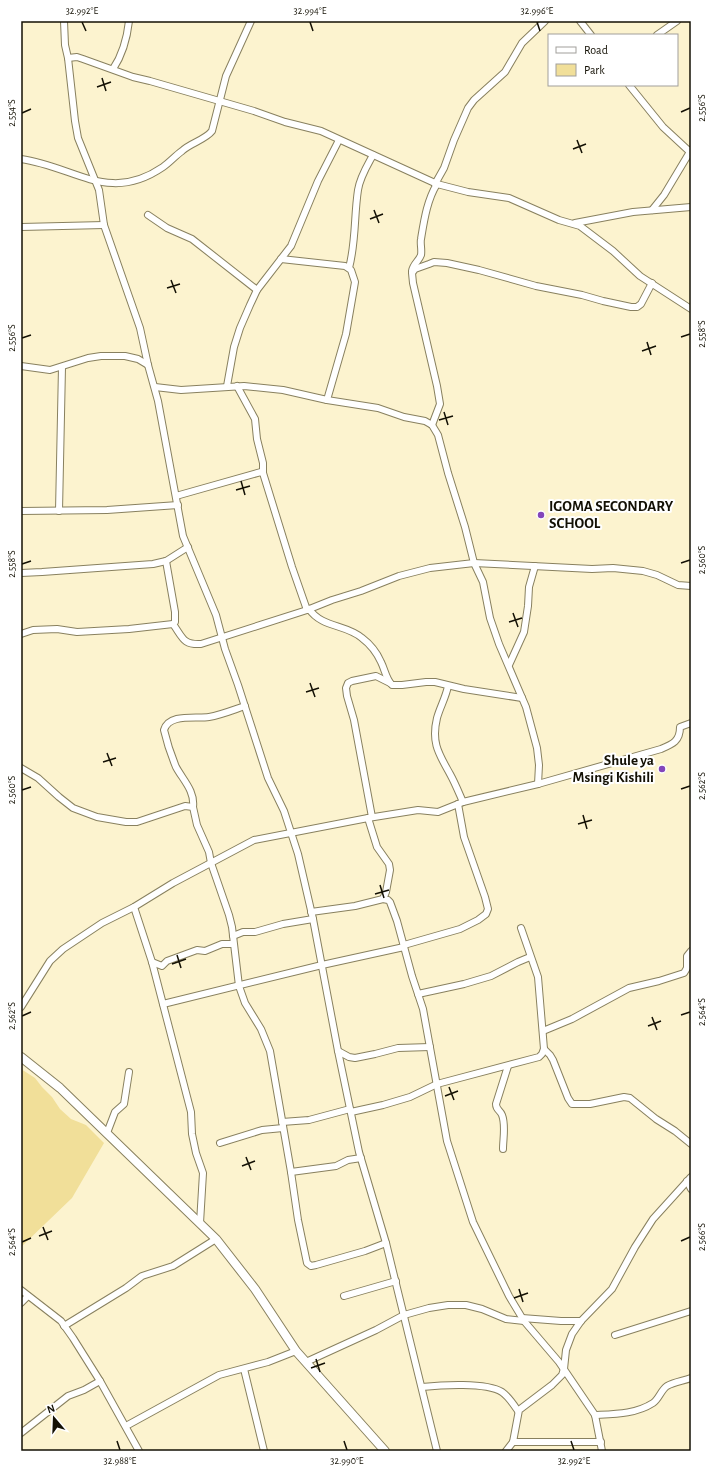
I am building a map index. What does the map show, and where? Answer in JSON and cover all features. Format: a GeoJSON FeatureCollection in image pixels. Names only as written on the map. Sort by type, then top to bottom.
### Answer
{"type":"FeatureCollection","features":[{"type":"Feature","properties":{"kind":"main road"},"geometry":{"type":"LineString","coordinates":[[21,1057],[60,1088],[216,1239],[255,1289],[296,1350],[385,1451]]}},
{"type":"Feature","properties":{"kind":"street"},"geometry":{"type":"LineString","coordinates":[[64,21],[65,45],[68,58],[74,121],[78,138],[99,190],[104,225],[136,315],[155,387],[183,536],[216,615],[225,649],[268,778],[284,811],[292,833],[312,915],[338,1051],[361,1158],[396,1281],[436,1451]]}},
{"type":"Feature","properties":{"kind":"street"},"geometry":{"type":"LineString","coordinates":[[113,69],[119,61],[123,51],[129,21]]}},
{"type":"Feature","properties":{"kind":"street"},"geometry":{"type":"LineString","coordinates":[[21,160],[42,163],[96,182],[110,184],[129,182],[153,173],[184,149],[210,134],[214,127],[226,76],[251,21]]}},
{"type":"Feature","properties":{"kind":"street"},"geometry":{"type":"LineString","coordinates":[[432,424],[440,404],[413,283],[412,272],[412,268],[421,254],[421,241],[429,199],[444,168],[468,108],[474,100],[505,72],[522,43],[545,21]]}},
{"type":"Feature","properties":{"kind":"street"},"geometry":{"type":"LineString","coordinates":[[580,21],[590,34]]}},
{"type":"Feature","properties":{"kind":"street"},"geometry":{"type":"LineString","coordinates":[[658,34],[677,21]]}},
{"type":"Feature","properties":{"kind":"street"},"geometry":{"type":"LineString","coordinates":[[68,58],[84,58],[133,77],[322,131],[436,184],[468,192],[509,198],[560,220],[573,223],[588,230],[614,251],[640,276],[691,309]]}},
{"type":"Feature","properties":{"kind":"street"},"geometry":{"type":"LineString","coordinates":[[630,86],[663,127],[691,151],[664,195],[652,210]]}},
{"type":"Feature","properties":{"kind":"street"},"geometry":{"type":"LineString","coordinates":[[227,386],[240,328],[257,290],[291,246],[318,181],[339,140]]}},
{"type":"Feature","properties":{"kind":"street"},"geometry":{"type":"LineString","coordinates":[[349,268],[353,254],[358,189],[373,155]]}},
{"type":"Feature","properties":{"kind":"street"},"geometry":{"type":"LineString","coordinates":[[573,223],[626,213],[691,207]]}},
{"type":"Feature","properties":{"kind":"street"},"geometry":{"type":"LineString","coordinates":[[148,215],[167,228],[192,239],[257,290]]}},
{"type":"Feature","properties":{"kind":"street"},"geometry":{"type":"LineString","coordinates":[[21,227],[104,225]]}},
{"type":"Feature","properties":{"kind":"street"},"geometry":{"type":"LineString","coordinates":[[281,259],[328,264],[349,268],[353,273],[354,282],[346,334],[327,400]]}},
{"type":"Feature","properties":{"kind":"street"},"geometry":{"type":"LineString","coordinates":[[412,272],[415,269],[434,262],[446,263],[479,270],[536,286],[632,307],[637,307],[641,304],[652,283]]}},
{"type":"Feature","properties":{"kind":"street"},"geometry":{"type":"LineString","coordinates":[[21,366],[50,370],[88,358],[101,356],[131,356],[148,364]]}},
{"type":"Feature","properties":{"kind":"street"},"geometry":{"type":"LineString","coordinates":[[59,511],[62,367]]}},
{"type":"Feature","properties":{"kind":"street"},"geometry":{"type":"LineString","coordinates":[[155,387],[180,390],[237,386],[283,390],[327,400],[378,408],[404,417],[425,421],[432,424],[438,435],[474,563],[481,576],[485,589],[490,618],[526,707],[539,765],[538,784]]}},
{"type":"Feature","properties":{"kind":"street"},"geometry":{"type":"LineString","coordinates":[[237,386],[255,419],[256,439],[263,464],[263,473],[292,566],[308,609],[321,621],[355,632],[363,638],[374,650],[381,661],[390,683]]}},
{"type":"Feature","properties":{"kind":"street"},"geometry":{"type":"LineString","coordinates":[[176,496],[260,472],[263,473]]}},
{"type":"Feature","properties":{"kind":"street"},"geometry":{"type":"LineString","coordinates":[[21,511],[106,510],[178,505]]}},
{"type":"Feature","properties":{"kind":"street"},"geometry":{"type":"LineString","coordinates":[[21,573],[153,564],[166,561],[188,547]]}},
{"type":"Feature","properties":{"kind":"street"},"geometry":{"type":"LineString","coordinates":[[166,561],[175,612],[175,622],[173,624]]}},
{"type":"Feature","properties":{"kind":"street"},"geometry":{"type":"LineString","coordinates":[[173,624],[183,639],[192,644],[201,644],[308,609],[415,571],[474,563],[613,568],[657,575],[678,585],[691,586]]}},
{"type":"Feature","properties":{"kind":"street"},"geometry":{"type":"LineString","coordinates":[[509,665],[524,632],[529,587],[535,566]]}},
{"type":"Feature","properties":{"kind":"street"},"geometry":{"type":"LineString","coordinates":[[21,634],[39,629],[57,629],[77,632],[129,629],[173,624]]}},
{"type":"Feature","properties":{"kind":"street"},"geometry":{"type":"LineString","coordinates":[[383,899],[386,892],[390,870],[389,864],[378,847],[370,818],[354,720],[346,688],[348,683],[376,676],[396,686],[426,682],[522,698]]}},
{"type":"Feature","properties":{"kind":"street"},"geometry":{"type":"LineString","coordinates":[[164,1004],[404,946],[460,929],[486,914],[488,909],[485,897],[464,838],[460,803],[450,774],[439,756],[436,742],[437,718],[444,702],[448,686]]}},
{"type":"Feature","properties":{"kind":"street"},"geometry":{"type":"LineString","coordinates":[[245,706],[208,717],[180,718],[169,723],[164,730],[176,766],[191,791],[198,826],[209,852],[211,863],[229,915],[239,986],[245,1003],[261,1029],[270,1051],[298,1220],[308,1265],[311,1266],[338,1259],[386,1243]]}},
{"type":"Feature","properties":{"kind":"street"},"geometry":{"type":"LineString","coordinates":[[21,1007],[41,973],[50,961],[59,953],[102,924],[134,907],[173,883],[254,840],[418,810],[438,812],[460,803],[538,784],[669,746],[680,736],[680,727],[691,723]]}},
{"type":"Feature","properties":{"kind":"street"},"geometry":{"type":"LineString","coordinates":[[21,768],[38,778],[59,798],[73,808],[97,817],[126,822],[137,822],[185,806],[193,807]]}},
{"type":"Feature","properties":{"kind":"street"},"geometry":{"type":"LineString","coordinates":[[209,852],[227,854]]}},
{"type":"Feature","properties":{"kind":"street"},"geometry":{"type":"LineString","coordinates":[[233,936],[243,932],[255,932],[312,915],[383,899],[390,902],[423,1009],[447,1141],[473,1222],[509,1296],[523,1320],[564,1369],[595,1416],[602,1451]]}},
{"type":"Feature","properties":{"kind":"street"},"geometry":{"type":"LineString","coordinates":[[134,907],[164,1004],[191,1112],[191,1126],[196,1153],[203,1173],[200,1223]]}},
{"type":"Feature","properties":{"kind":"street"},"geometry":{"type":"LineString","coordinates":[[220,1143],[283,1125],[351,1110],[383,1105],[410,1097],[437,1084],[538,1057],[542,1054],[544,1049],[538,977],[521,928]]}},
{"type":"Feature","properties":{"kind":"street"},"geometry":{"type":"LineString","coordinates":[[152,962],[162,966],[167,961],[197,950],[205,951],[222,944],[233,944]]}},
{"type":"Feature","properties":{"kind":"street"},"geometry":{"type":"LineString","coordinates":[[543,1031],[572,1019],[629,988],[684,973],[687,968],[687,956],[691,951]]}},
{"type":"Feature","properties":{"kind":"street"},"geometry":{"type":"LineString","coordinates":[[418,994],[464,984],[491,976],[530,957]]}},
{"type":"Feature","properties":{"kind":"street"},"geometry":{"type":"LineString","coordinates":[[338,1051],[349,1057],[356,1058],[398,1048],[430,1046]]}},
{"type":"Feature","properties":{"kind":"street"},"geometry":{"type":"LineString","coordinates":[[544,1049],[553,1060],[568,1098],[572,1104],[590,1104],[624,1097],[630,1098],[691,1144]]}},
{"type":"Feature","properties":{"kind":"street"},"geometry":{"type":"LineString","coordinates":[[503,1149],[504,1136],[502,1115],[496,1108],[496,1104],[508,1066]]}},
{"type":"Feature","properties":{"kind":"street"},"geometry":{"type":"LineString","coordinates":[[107,1133],[116,1112],[124,1104],[129,1072]]}},
{"type":"Feature","properties":{"kind":"street"},"geometry":{"type":"LineString","coordinates":[[291,1172],[336,1166],[348,1160],[361,1158]]}},
{"type":"Feature","properties":{"kind":"street"},"geometry":{"type":"LineString","coordinates":[[689,1179],[691,1189]]}},
{"type":"Feature","properties":{"kind":"street"},"geometry":{"type":"LineString","coordinates":[[506,1451],[513,1442],[518,1411],[559,1379],[564,1369],[564,1356],[572,1334],[581,1321],[612,1288],[653,1219],[689,1179]]}},
{"type":"Feature","properties":{"kind":"street"},"geometry":{"type":"LineString","coordinates":[[64,1326],[126,1288],[142,1276],[173,1266],[216,1239]]}},
{"type":"Feature","properties":{"kind":"street"},"geometry":{"type":"LineString","coordinates":[[344,1296],[396,1281]]}},
{"type":"Feature","properties":{"kind":"street"},"geometry":{"type":"LineString","coordinates":[[21,1290],[42,1306],[64,1326],[80,1348],[126,1426],[138,1451]]}},
{"type":"Feature","properties":{"kind":"street"},"geometry":{"type":"LineString","coordinates":[[21,1303],[28,1296]]}},
{"type":"Feature","properties":{"kind":"street"},"geometry":{"type":"LineString","coordinates":[[306,1362],[376,1330],[404,1315],[429,1308],[448,1305],[466,1305],[482,1309],[506,1319],[581,1321]]}},
{"type":"Feature","properties":{"kind":"street"},"geometry":{"type":"LineString","coordinates":[[615,1335],[691,1311]]}},
{"type":"Feature","properties":{"kind":"street"},"geometry":{"type":"LineString","coordinates":[[126,1426],[219,1375],[268,1362],[296,1350]]}},
{"type":"Feature","properties":{"kind":"street"},"geometry":{"type":"LineString","coordinates":[[244,1369],[264,1451]]}},
{"type":"Feature","properties":{"kind":"street"},"geometry":{"type":"LineString","coordinates":[[595,1416],[632,1412],[646,1407],[657,1399],[666,1387],[691,1378]]}},
{"type":"Feature","properties":{"kind":"street"},"geometry":{"type":"LineString","coordinates":[[21,1433],[68,1396],[84,1390],[100,1381]]}},
{"type":"Feature","properties":{"kind":"street"},"geometry":{"type":"LineString","coordinates":[[422,1387],[464,1386],[496,1389],[503,1393],[518,1411]]}},
{"type":"Feature","properties":{"kind":"street"},"geometry":{"type":"LineString","coordinates":[[513,1442],[601,1442]]}},
{"type":"Feature","properties":{"kind":"green space"},"geometry":{"type":"Polygon","coordinates":[[[21,1069],[35,1078],[52,1097],[60,1109],[71,1119],[86,1125],[104,1143],[72,1198],[21,1247],[21,1069]]]}},
{"type":"Feature","properties":{"kind":"place","name":"IGOMA SECONDARY SCHOOL"},"geometry":{"type":"Point","coordinates":[541,515]}},
{"type":"Feature","properties":{"kind":"place","name":"Shule ya Msingi Kishili"},"geometry":{"type":"Point","coordinates":[662,769]}}]}
